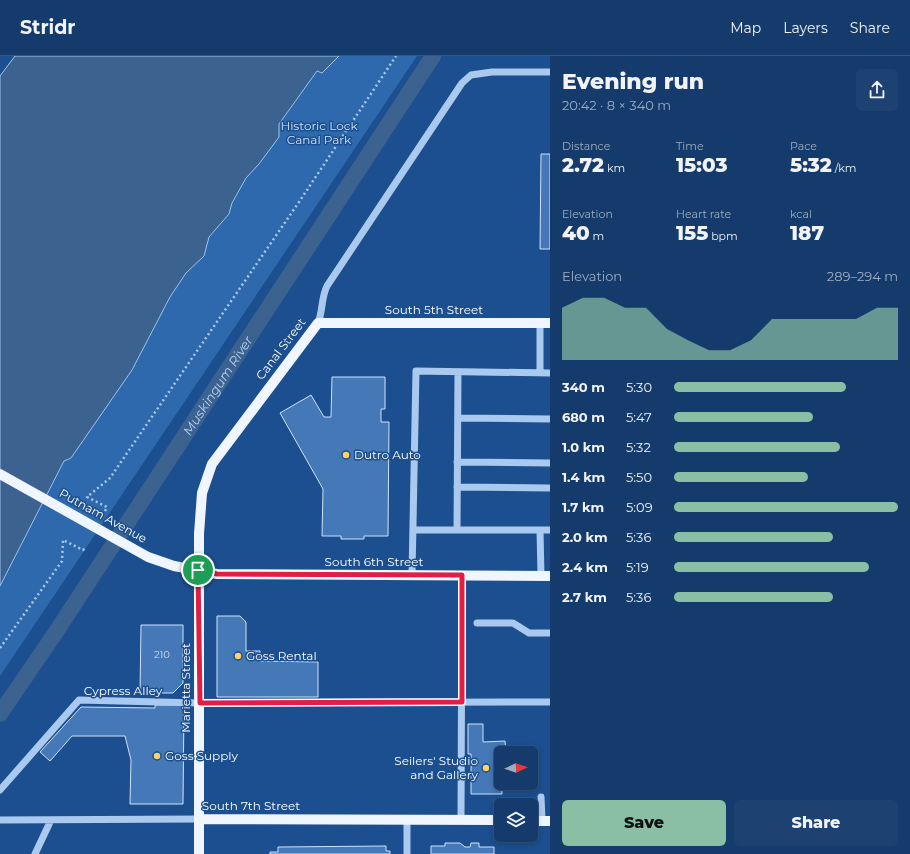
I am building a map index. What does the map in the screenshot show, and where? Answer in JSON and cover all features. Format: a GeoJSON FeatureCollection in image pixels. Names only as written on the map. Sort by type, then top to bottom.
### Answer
{"type":"FeatureCollection","features":[{"type":"Feature","properties":{"kind":"main road","name":"South 5th Street"},"geometry":{"type":"LineString","coordinates":[[318,323],[545,323]]}},
{"type":"Feature","properties":{"kind":"main road","name":"Canal Street"},"geometry":{"type":"LineString","coordinates":[[198,570],[202,493],[212,464],[318,323]]}},
{"type":"Feature","properties":{"kind":"main road","name":"Putnam Avenue"},"geometry":{"type":"LineString","coordinates":[[0,474],[148,557],[174,566],[198,570]]}},
{"type":"Feature","properties":{"kind":"main road","name":"South 6th Street"},"geometry":{"type":"LineString","coordinates":[[198,570],[217,574],[545,576]]}},
{"type":"Feature","properties":{"kind":"main road","name":"Marietta Street"},"geometry":{"type":"LineString","coordinates":[[198,570],[200,703],[199,854]]}},
{"type":"Feature","properties":{"kind":"main road","name":"South 7th Street"},"geometry":{"type":"LineString","coordinates":[[199,819],[494,820]]}},
{"type":"Feature","properties":{"kind":"street","name":"Canal Street"},"geometry":{"type":"LineString","coordinates":[[318,323],[322,309],[323,297],[327,286],[455,93],[471,75],[492,72],[550,72]]}},
{"type":"Feature","properties":{"kind":"street"},"geometry":{"type":"LineString","coordinates":[[540,372],[545,323]]}},
{"type":"Feature","properties":{"kind":"street"},"geometry":{"type":"LineString","coordinates":[[412,575],[416,371],[550,373]]}},
{"type":"Feature","properties":{"kind":"street"},"geometry":{"type":"LineString","coordinates":[[457,530],[458,372]]}},
{"type":"Feature","properties":{"kind":"street"},"geometry":{"type":"LineString","coordinates":[[458,418],[550,418]]}},
{"type":"Feature","properties":{"kind":"street"},"geometry":{"type":"LineString","coordinates":[[457,462],[550,462]]}},
{"type":"Feature","properties":{"kind":"street"},"geometry":{"type":"LineString","coordinates":[[457,487],[550,488]]}},
{"type":"Feature","properties":{"kind":"street"},"geometry":{"type":"LineString","coordinates":[[413,530],[550,530]]}},
{"type":"Feature","properties":{"kind":"street"},"geometry":{"type":"LineString","coordinates":[[540,530],[545,576]]}},
{"type":"Feature","properties":{"kind":"street"},"geometry":{"type":"LineString","coordinates":[[461,820],[462,575]]}},
{"type":"Feature","properties":{"kind":"street"},"geometry":{"type":"LineString","coordinates":[[477,623],[513,623],[529,633],[550,633]]}},
{"type":"Feature","properties":{"kind":"street","name":"Cypress Alley"},"geometry":{"type":"LineString","coordinates":[[0,790],[80,700],[200,703],[550,702]]}},
{"type":"Feature","properties":{"kind":"street"},"geometry":{"type":"LineString","coordinates":[[541,797],[546,821]]}},
{"type":"Feature","properties":{"kind":"street","name":"South 7th Street"},"geometry":{"type":"LineString","coordinates":[[0,820],[199,819]]}},
{"type":"Feature","properties":{"kind":"street"},"geometry":{"type":"LineString","coordinates":[[35,854],[51,820]]}},
{"type":"Feature","properties":{"kind":"street"},"geometry":{"type":"LineString","coordinates":[[407,820],[407,854]]}},
{"type":"Feature","properties":{"kind":"path"},"geometry":{"type":"LineString","coordinates":[[105,511],[107,507],[87,497],[110,478],[300,202],[396,56]]}},
{"type":"Feature","properties":{"kind":"path"},"geometry":{"type":"LineString","coordinates":[[0,648],[62,561],[63,540],[83,550],[86,547]]}},
{"type":"Feature","properties":{"kind":"green space","name":"Historic Lock Canal Park"},"geometry":{"type":"Polygon","coordinates":[[[339,56],[417,56],[0,676],[0,586],[64,461],[132,370],[170,297],[186,273],[204,256],[209,237],[229,214],[232,203],[246,177],[259,164],[279,137],[279,124],[317,71],[322,73],[339,56]]]}},
{"type":"Feature","properties":{"kind":"shaded area"},"geometry":{"type":"Polygon","coordinates":[[[15,56],[339,56],[322,73],[317,71],[279,124],[279,137],[259,164],[246,178],[232,203],[229,214],[209,237],[204,256],[186,273],[170,297],[132,370],[71,458],[64,461],[0,586],[0,76],[15,56]]]}},
{"type":"Feature","properties":{"kind":"building"},"geometry":{"type":"Polygon","coordinates":[[[541,154],[550,154],[550,249],[540,249],[541,154]]]}},
{"type":"Feature","properties":{"kind":"building","name":"Dutro Auto"},"geometry":{"type":"Polygon","coordinates":[[[332,377],[385,377],[385,409],[381,409],[381,422],[389,422],[388,536],[364,536],[364,539],[341,539],[341,536],[322,536],[323,489],[280,413],[311,395],[324,417],[331,417],[332,377]]]}},
{"type":"Feature","properties":{"kind":"building","name":"Goss Rental"},"geometry":{"type":"Polygon","coordinates":[[[217,616],[240,616],[246,622],[246,651],[260,651],[260,661],[318,662],[318,697],[217,697],[217,616]]]}},
{"type":"Feature","properties":{"kind":"building"},"geometry":{"type":"Polygon","coordinates":[[[141,625],[183,625],[183,683],[173,693],[140,693],[141,625]]]}},
{"type":"Feature","properties":{"kind":"building","name":"Goss Supply"},"geometry":{"type":"Polygon","coordinates":[[[155,705],[184,705],[183,804],[130,804],[131,760],[125,736],[72,736],[50,761],[40,752],[81,707],[155,708],[155,705]]]}},
{"type":"Feature","properties":{"kind":"building","name":"Seilers' Studio and Gallery"},"geometry":{"type":"Polygon","coordinates":[[[468,724],[483,724],[483,742],[505,741],[505,746],[494,746],[494,790],[502,790],[502,794],[471,794],[471,754],[468,754],[468,724]]]}},
{"type":"Feature","properties":{"kind":"building"},"geometry":{"type":"Polygon","coordinates":[[[445,843],[460,843],[465,847],[470,847],[471,843],[479,843],[479,847],[494,847],[494,854],[431,854],[431,846],[445,846],[445,843]]]}},
{"type":"Feature","properties":{"kind":"building"},"geometry":{"type":"Polygon","coordinates":[[[386,846],[386,851],[390,851],[390,854],[270,854],[270,852],[278,852],[278,847],[386,846]]]}},
{"type":"Feature","properties":{"kind":"waterway","name":"Muskingum River"},"geometry":{"type":"LineString","coordinates":[[0,714],[56,632],[433,56]]}},
{"type":"Feature","properties":{"kind":"place","name":"Dutro Auto"},"geometry":{"type":"Point","coordinates":[346,455]}},
{"type":"Feature","properties":{"kind":"place","name":"Goss Rental"},"geometry":{"type":"Point","coordinates":[238,656]}},
{"type":"Feature","properties":{"kind":"place","name":"Goss Supply"},"geometry":{"type":"Point","coordinates":[157,756]}},
{"type":"Feature","properties":{"kind":"place","name":"Seilers' Studio and Gallery"},"geometry":{"type":"Point","coordinates":[486,768]}},
{"type":"Feature","properties":{"kind":"route"},"geometry":{"type":"LineString","coordinates":[[198,570],[217,574],[462,575],[462,702],[200,703],[198,570]]}}]}
